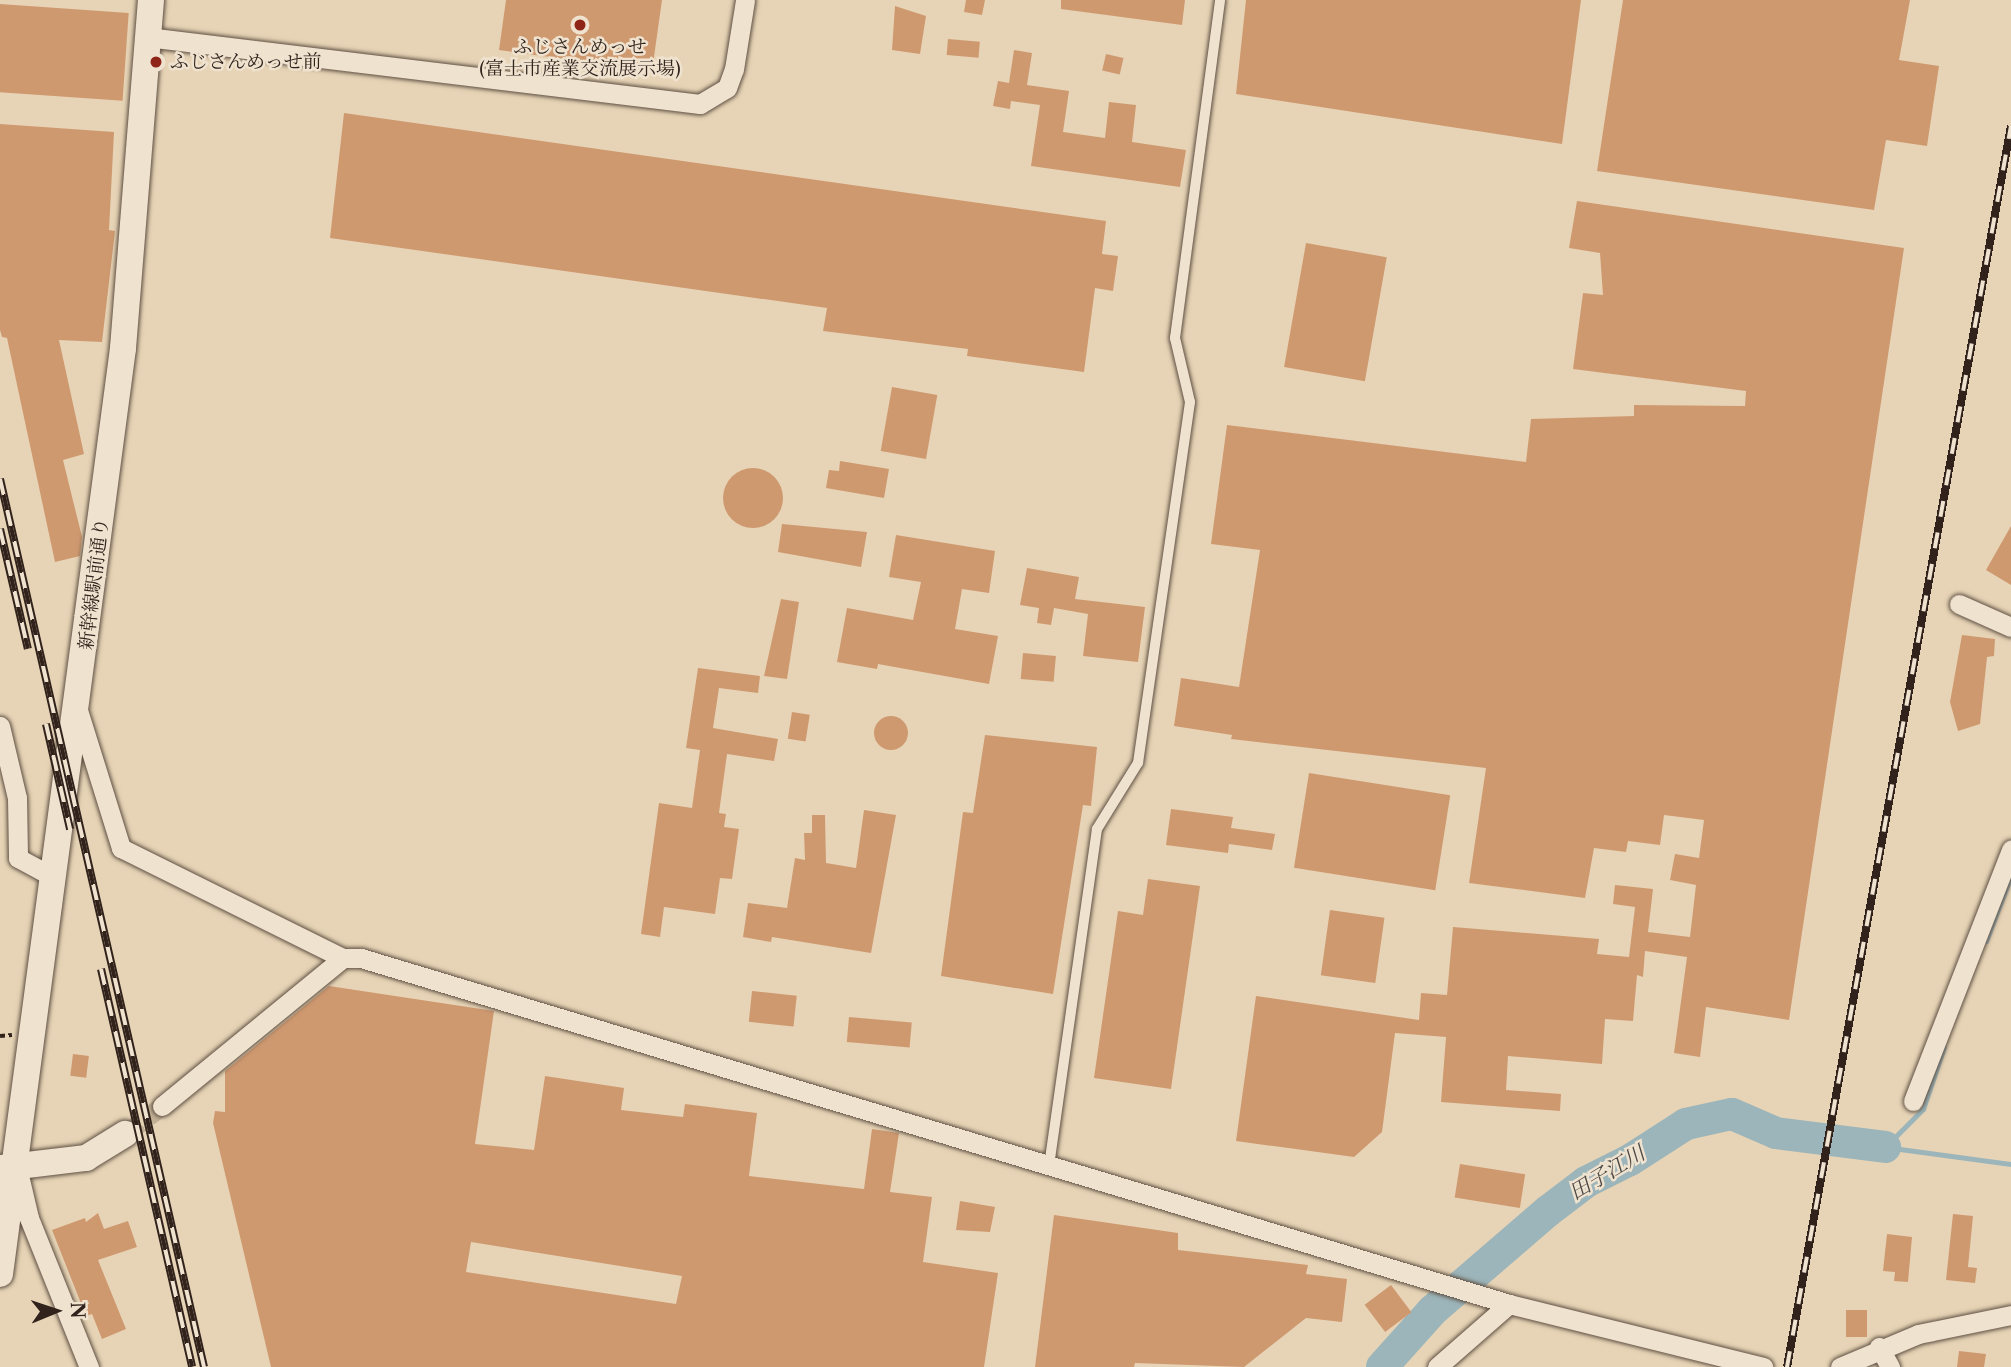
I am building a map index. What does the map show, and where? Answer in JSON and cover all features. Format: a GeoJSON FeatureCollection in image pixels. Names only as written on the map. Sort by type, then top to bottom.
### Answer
{"type":"FeatureCollection","features":[{"type":"Feature","properties":{"kind":"street","name":"新幹線駅前通り"},"geometry":{"type":"LineString","coordinates":[[0,1274],[8,1167],[55,878],[123,348],[151,0]]}},
{"type":"Feature","properties":{"kind":"street"},"geometry":{"type":"LineString","coordinates":[[147,37],[700,104],[727,88],[734,69],[745,0]]}},
{"type":"Feature","properties":{"kind":"street"},"geometry":{"type":"LineString","coordinates":[[1959,604],[2011,627]]}},
{"type":"Feature","properties":{"kind":"street"},"geometry":{"type":"LineString","coordinates":[[78,710],[121,848],[343,958],[361,958],[1048,1168],[1509,1304],[1763,1367]]}},
{"type":"Feature","properties":{"kind":"street"},"geometry":{"type":"LineString","coordinates":[[0,726],[18,858],[55,878]]}},
{"type":"Feature","properties":{"kind":"street"},"geometry":{"type":"LineString","coordinates":[[1913,1101],[2011,849]]}},
{"type":"Feature","properties":{"kind":"street"},"geometry":{"type":"LineString","coordinates":[[162,1106],[343,958]]}},
{"type":"Feature","properties":{"kind":"street"},"geometry":{"type":"LineString","coordinates":[[89,1367],[8,1167],[86,1158],[125,1134]]}},
{"type":"Feature","properties":{"kind":"street"},"geometry":{"type":"LineString","coordinates":[[1437,1367],[1509,1304]]}},
{"type":"Feature","properties":{"kind":"street"},"geometry":{"type":"LineString","coordinates":[[1839,1367],[1879,1347],[1918,1334],[2011,1315]]}},
{"type":"Feature","properties":{"kind":"street"},"geometry":{"type":"LineString","coordinates":[[1879,1347],[1890,1367]]}},
{"type":"Feature","properties":{"kind":"lane"},"geometry":{"type":"LineString","coordinates":[[1048,1168],[1097,829],[1138,763],[1190,402],[1175,338],[1220,0]]}},
{"type":"Feature","properties":{"kind":"building","name":"ふじさんめっせ (富士市産業交流展示場)"},"geometry":{"type":"Polygon","coordinates":[[[506,0],[662,0],[652,71],[499,50],[506,0]]]}},
{"type":"Feature","properties":{"kind":"building"},"geometry":{"type":"Polygon","coordinates":[[[966,0],[985,0],[982,15],[964,12],[966,0]]]}},
{"type":"Feature","properties":{"kind":"building"},"geometry":{"type":"Polygon","coordinates":[[[1061,0],[1185,0],[1182,25],[1061,9],[1061,0]]]}},
{"type":"Feature","properties":{"kind":"building"},"geometry":{"type":"Polygon","coordinates":[[[1246,0],[1581,0],[1562,144],[1236,94],[1246,0]]]}},
{"type":"Feature","properties":{"kind":"building"},"geometry":{"type":"Polygon","coordinates":[[[1623,0],[1910,0],[1899,60],[1939,66],[1927,146],[1886,140],[1874,210],[1597,171],[1623,0]]]}},
{"type":"Feature","properties":{"kind":"building"},"geometry":{"type":"Polygon","coordinates":[[[0,4],[129,13],[123,101],[0,92],[0,4]]]}},
{"type":"Feature","properties":{"kind":"building"},"geometry":{"type":"Polygon","coordinates":[[[895,6],[926,16],[920,54],[892,50],[895,6]]]}},
{"type":"Feature","properties":{"kind":"building"},"geometry":{"type":"Polygon","coordinates":[[[948,39],[980,42],[978,58],[947,55],[948,39]]]}},
{"type":"Feature","properties":{"kind":"building"},"geometry":{"type":"Polygon","coordinates":[[[1014,50],[1032,53],[1027,85],[1069,91],[1063,132],[1105,138],[1109,102],[1136,105],[1132,142],[1186,150],[1180,187],[1031,166],[1040,105],[1011,101],[1010,109],[993,106],[998,81],[1009,83],[1014,50]]]}},
{"type":"Feature","properties":{"kind":"building"},"geometry":{"type":"Polygon","coordinates":[[[1106,54],[1124,58],[1120,75],[1102,71],[1106,54]]]}},
{"type":"Feature","properties":{"kind":"building"},"geometry":{"type":"Polygon","coordinates":[[[344,113],[1106,221],[1102,254],[1118,256],[1113,291],[1095,288],[1084,372],[967,356],[968,349],[823,331],[827,308],[330,238],[344,113]]]}},
{"type":"Feature","properties":{"kind":"building"},"geometry":{"type":"Polygon","coordinates":[[[0,124],[114,132],[109,230],[115,231],[102,342],[59,340],[84,454],[63,460],[82,537],[80,556],[55,562],[7,338],[2,337],[0,330],[0,124]]]}},
{"type":"Feature","properties":{"kind":"building"},"geometry":{"type":"Polygon","coordinates":[[[1577,201],[1904,248],[1789,1020],[1706,1007],[1700,1057],[1674,1053],[1687,957],[1645,951],[1643,977],[1637,975],[1633,1021],[1605,1019],[1602,1064],[1508,1056],[1506,1090],[1561,1094],[1560,1111],[1441,1102],[1446,1037],[1395,1033],[1382,1132],[1354,1157],[1236,1141],[1256,996],[1419,1020],[1421,993],[1447,995],[1453,927],[1599,939],[1597,954],[1629,957],[1635,907],[1613,904],[1615,885],[1653,889],[1648,932],[1690,937],[1696,885],[1670,880],[1675,854],[1699,858],[1704,820],[1664,815],[1660,845],[1628,841],[1626,852],[1594,848],[1585,898],[1469,883],[1486,768],[1231,739],[1232,735],[1174,726],[1181,678],[1239,687],[1260,550],[1211,544],[1227,425],[1526,462],[1531,419],[1634,416],[1634,405],[1745,406],[1746,391],[1573,369],[1583,293],[1603,295],[1600,253],[1569,248],[1577,201]]]}},
{"type":"Feature","properties":{"kind":"building"},"geometry":{"type":"Polygon","coordinates":[[[1306,243],[1387,257],[1365,381],[1284,367],[1306,243]]]}},
{"type":"Feature","properties":{"kind":"building"},"geometry":{"type":"Polygon","coordinates":[[[892,387],[937,395],[926,459],[881,451],[892,387]]]}},
{"type":"Feature","properties":{"kind":"building"},"geometry":{"type":"Polygon","coordinates":[[[840,461],[889,469],[884,498],[826,488],[829,470],[839,471],[840,461]]]}},
{"type":"Feature","properties":{"kind":"building"},"geometry":{"type":"Polygon","coordinates":[[[753,468],[774,477],[783,498],[774,519],[753,528],[732,519],[723,498],[732,477],[753,468]]]}},
{"type":"Feature","properties":{"kind":"building"},"geometry":{"type":"Polygon","coordinates":[[[782,524],[867,532],[861,567],[778,552],[782,524]]]}},
{"type":"Feature","properties":{"kind":"building"},"geometry":{"type":"Polygon","coordinates":[[[2011,526],[2011,585],[1986,570],[2011,526]]]}},
{"type":"Feature","properties":{"kind":"building"},"geometry":{"type":"Polygon","coordinates":[[[896,535],[995,551],[989,593],[962,589],[955,629],[998,636],[989,684],[878,664],[877,669],[837,662],[847,608],[913,620],[921,582],[889,577],[896,535]]]}},
{"type":"Feature","properties":{"kind":"building"},"geometry":{"type":"Polygon","coordinates":[[[1027,568],[1079,577],[1075,599],[1145,607],[1138,662],[1083,656],[1088,614],[1054,608],[1051,625],[1037,623],[1039,608],[1020,605],[1027,568]]]}},
{"type":"Feature","properties":{"kind":"building"},"geometry":{"type":"Polygon","coordinates":[[[781,599],[799,602],[787,679],[764,676],[781,599]]]}},
{"type":"Feature","properties":{"kind":"building"},"geometry":{"type":"Polygon","coordinates":[[[1962,635],[1995,639],[1994,656],[1987,657],[1980,724],[1958,731],[1950,702],[1962,635]]]}},
{"type":"Feature","properties":{"kind":"building"},"geometry":{"type":"Polygon","coordinates":[[[1023,653],[1056,656],[1054,682],[1021,679],[1023,653]]]}},
{"type":"Feature","properties":{"kind":"building"},"geometry":{"type":"Polygon","coordinates":[[[698,668],[760,676],[758,693],[719,688],[713,728],[778,739],[774,761],[727,754],[719,813],[726,814],[724,827],[739,829],[732,879],[720,878],[715,914],[664,907],[660,937],[641,934],[659,803],[692,808],[700,750],[686,748],[698,668]]]}},
{"type":"Feature","properties":{"kind":"building"},"geometry":{"type":"Polygon","coordinates":[[[792,712],[810,715],[806,741],[788,739],[792,712]]]}},
{"type":"Feature","properties":{"kind":"building"},"geometry":{"type":"Polygon","coordinates":[[[891,716],[903,721],[908,733],[903,745],[891,750],[879,745],[874,733],[879,721],[891,716]]]}},
{"type":"Feature","properties":{"kind":"building"},"geometry":{"type":"Polygon","coordinates":[[[985,735],[1097,747],[1091,806],[1083,805],[1053,994],[941,976],[963,812],[973,813],[985,735]]]}},
{"type":"Feature","properties":{"kind":"building"},"geometry":{"type":"Polygon","coordinates":[[[1309,773],[1450,795],[1435,890],[1294,868],[1309,773]]]}},
{"type":"Feature","properties":{"kind":"building"},"geometry":{"type":"Polygon","coordinates":[[[1171,809],[1233,817],[1231,828],[1275,834],[1272,850],[1229,844],[1228,853],[1166,845],[1171,809]]]}},
{"type":"Feature","properties":{"kind":"building"},"geometry":{"type":"Polygon","coordinates":[[[864,810],[896,815],[871,953],[772,937],[771,942],[743,937],[748,903],[787,908],[795,858],[805,860],[804,833],[812,833],[812,815],[825,815],[826,863],[856,868],[864,810]]]}},
{"type":"Feature","properties":{"kind":"building"},"geometry":{"type":"Polygon","coordinates":[[[1148,879],[1200,886],[1171,1089],[1094,1078],[1118,911],[1143,915],[1148,879]]]}},
{"type":"Feature","properties":{"kind":"building"},"geometry":{"type":"Polygon","coordinates":[[[1330,910],[1384,918],[1375,983],[1321,975],[1330,910]]]}},
{"type":"Feature","properties":{"kind":"building"},"geometry":{"type":"Polygon","coordinates":[[[329,986],[494,1011],[475,1144],[534,1150],[545,1076],[624,1088],[621,1110],[683,1117],[685,1104],[757,1113],[749,1176],[864,1189],[872,1129],[899,1133],[890,1192],[932,1197],[923,1262],[998,1273],[984,1367],[271,1367],[213,1123],[215,1111],[225,1112],[225,1071],[329,986]],[[471,1242],[466,1272],[676,1304],[682,1276],[471,1242]]]}},
{"type":"Feature","properties":{"kind":"building"},"geometry":{"type":"Polygon","coordinates":[[[752,991],[797,996],[794,1027],[749,1022],[752,991]]]}},
{"type":"Feature","properties":{"kind":"building"},"geometry":{"type":"Polygon","coordinates":[[[849,1017],[912,1022],[910,1047],[847,1042],[849,1017]]]}},
{"type":"Feature","properties":{"kind":"building"},"geometry":{"type":"Polygon","coordinates":[[[73,1054],[89,1056],[86,1078],[70,1076],[73,1054]]]}},
{"type":"Feature","properties":{"kind":"building"},"geometry":{"type":"Polygon","coordinates":[[[1460,1164],[1525,1174],[1520,1208],[1455,1198],[1460,1164]]]}},
{"type":"Feature","properties":{"kind":"building"},"geometry":{"type":"Polygon","coordinates":[[[960,1201],[995,1207],[990,1232],[956,1230],[960,1201]]]}},
{"type":"Feature","properties":{"kind":"building"},"geometry":{"type":"Polygon","coordinates":[[[98,1213],[104,1229],[128,1221],[137,1247],[98,1260],[126,1329],[102,1339],[92,1314],[86,1316],[52,1230],[85,1218],[86,1222],[98,1213]]]}},
{"type":"Feature","properties":{"kind":"building"},"geometry":{"type":"Polygon","coordinates":[[[1953,1214],[1973,1216],[1968,1267],[1977,1268],[1975,1283],[1946,1280],[1953,1214]]]}},
{"type":"Feature","properties":{"kind":"building"},"geometry":{"type":"Polygon","coordinates":[[[1054,1215],[1178,1233],[1178,1250],[1308,1265],[1306,1274],[1347,1279],[1342,1322],[1306,1318],[1244,1367],[1135,1363],[1134,1367],[1035,1367],[1054,1215]]]}},
{"type":"Feature","properties":{"kind":"building"},"geometry":{"type":"Polygon","coordinates":[[[1887,1234],[1912,1237],[1908,1282],[1894,1281],[1895,1272],[1883,1271],[1887,1234]]]}},
{"type":"Feature","properties":{"kind":"building"},"geometry":{"type":"Polygon","coordinates":[[[1391,1285],[1411,1312],[1385,1332],[1365,1305],[1391,1285]]]}},
{"type":"Feature","properties":{"kind":"building"},"geometry":{"type":"Polygon","coordinates":[[[1846,1310],[1867,1310],[1867,1337],[1846,1337],[1846,1310]]]}},
{"type":"Feature","properties":{"kind":"building"},"geometry":{"type":"Polygon","coordinates":[[[1959,1351],[1986,1354],[1984,1367],[1957,1367],[1959,1351]]]}},
{"type":"Feature","properties":{"kind":"waterway"},"geometry":{"type":"LineString","coordinates":[[1986,941],[2010,878]]}},
{"type":"Feature","properties":{"kind":"waterway"},"geometry":{"type":"LineString","coordinates":[[1885,1147],[1923,1109],[1944,1047]]}},
{"type":"Feature","properties":{"kind":"waterway","name":"田子江川"},"geometry":{"type":"LineString","coordinates":[[1382,1367],[1432,1311],[1548,1211],[1586,1182],[1630,1160],[1686,1124],[1732,1114],[1776,1133],[1885,1147]]}},
{"type":"Feature","properties":{"kind":"waterway"},"geometry":{"type":"LineString","coordinates":[[1885,1147],[2011,1164]]}},
{"type":"Feature","properties":{"kind":"tunnel"},"geometry":{"type":"LineString","coordinates":[[125,1134],[162,1106]]}},
{"type":"Feature","properties":{"kind":"railway"},"geometry":{"type":"LineString","coordinates":[[1787,1367],[2011,126]]}},
{"type":"Feature","properties":{"kind":"railway"},"geometry":{"type":"LineString","coordinates":[[0,479],[204,1367]]}},
{"type":"Feature","properties":{"kind":"railway"},"geometry":{"type":"LineString","coordinates":[[0,529],[28,649]]}},
{"type":"Feature","properties":{"kind":"railway"},"geometry":{"type":"LineString","coordinates":[[46,724],[70,829]]}},
{"type":"Feature","properties":{"kind":"railway"},"geometry":{"type":"LineString","coordinates":[[101,969],[192,1367]]}},
{"type":"Feature","properties":{"kind":"place","name":"ふじさんめっせ (富士市産業交流展示場)"},"geometry":{"type":"Point","coordinates":[580,25]}},
{"type":"Feature","properties":{"kind":"place","name":"ふじさんめっせ前"},"geometry":{"type":"Point","coordinates":[156,62]}}]}
